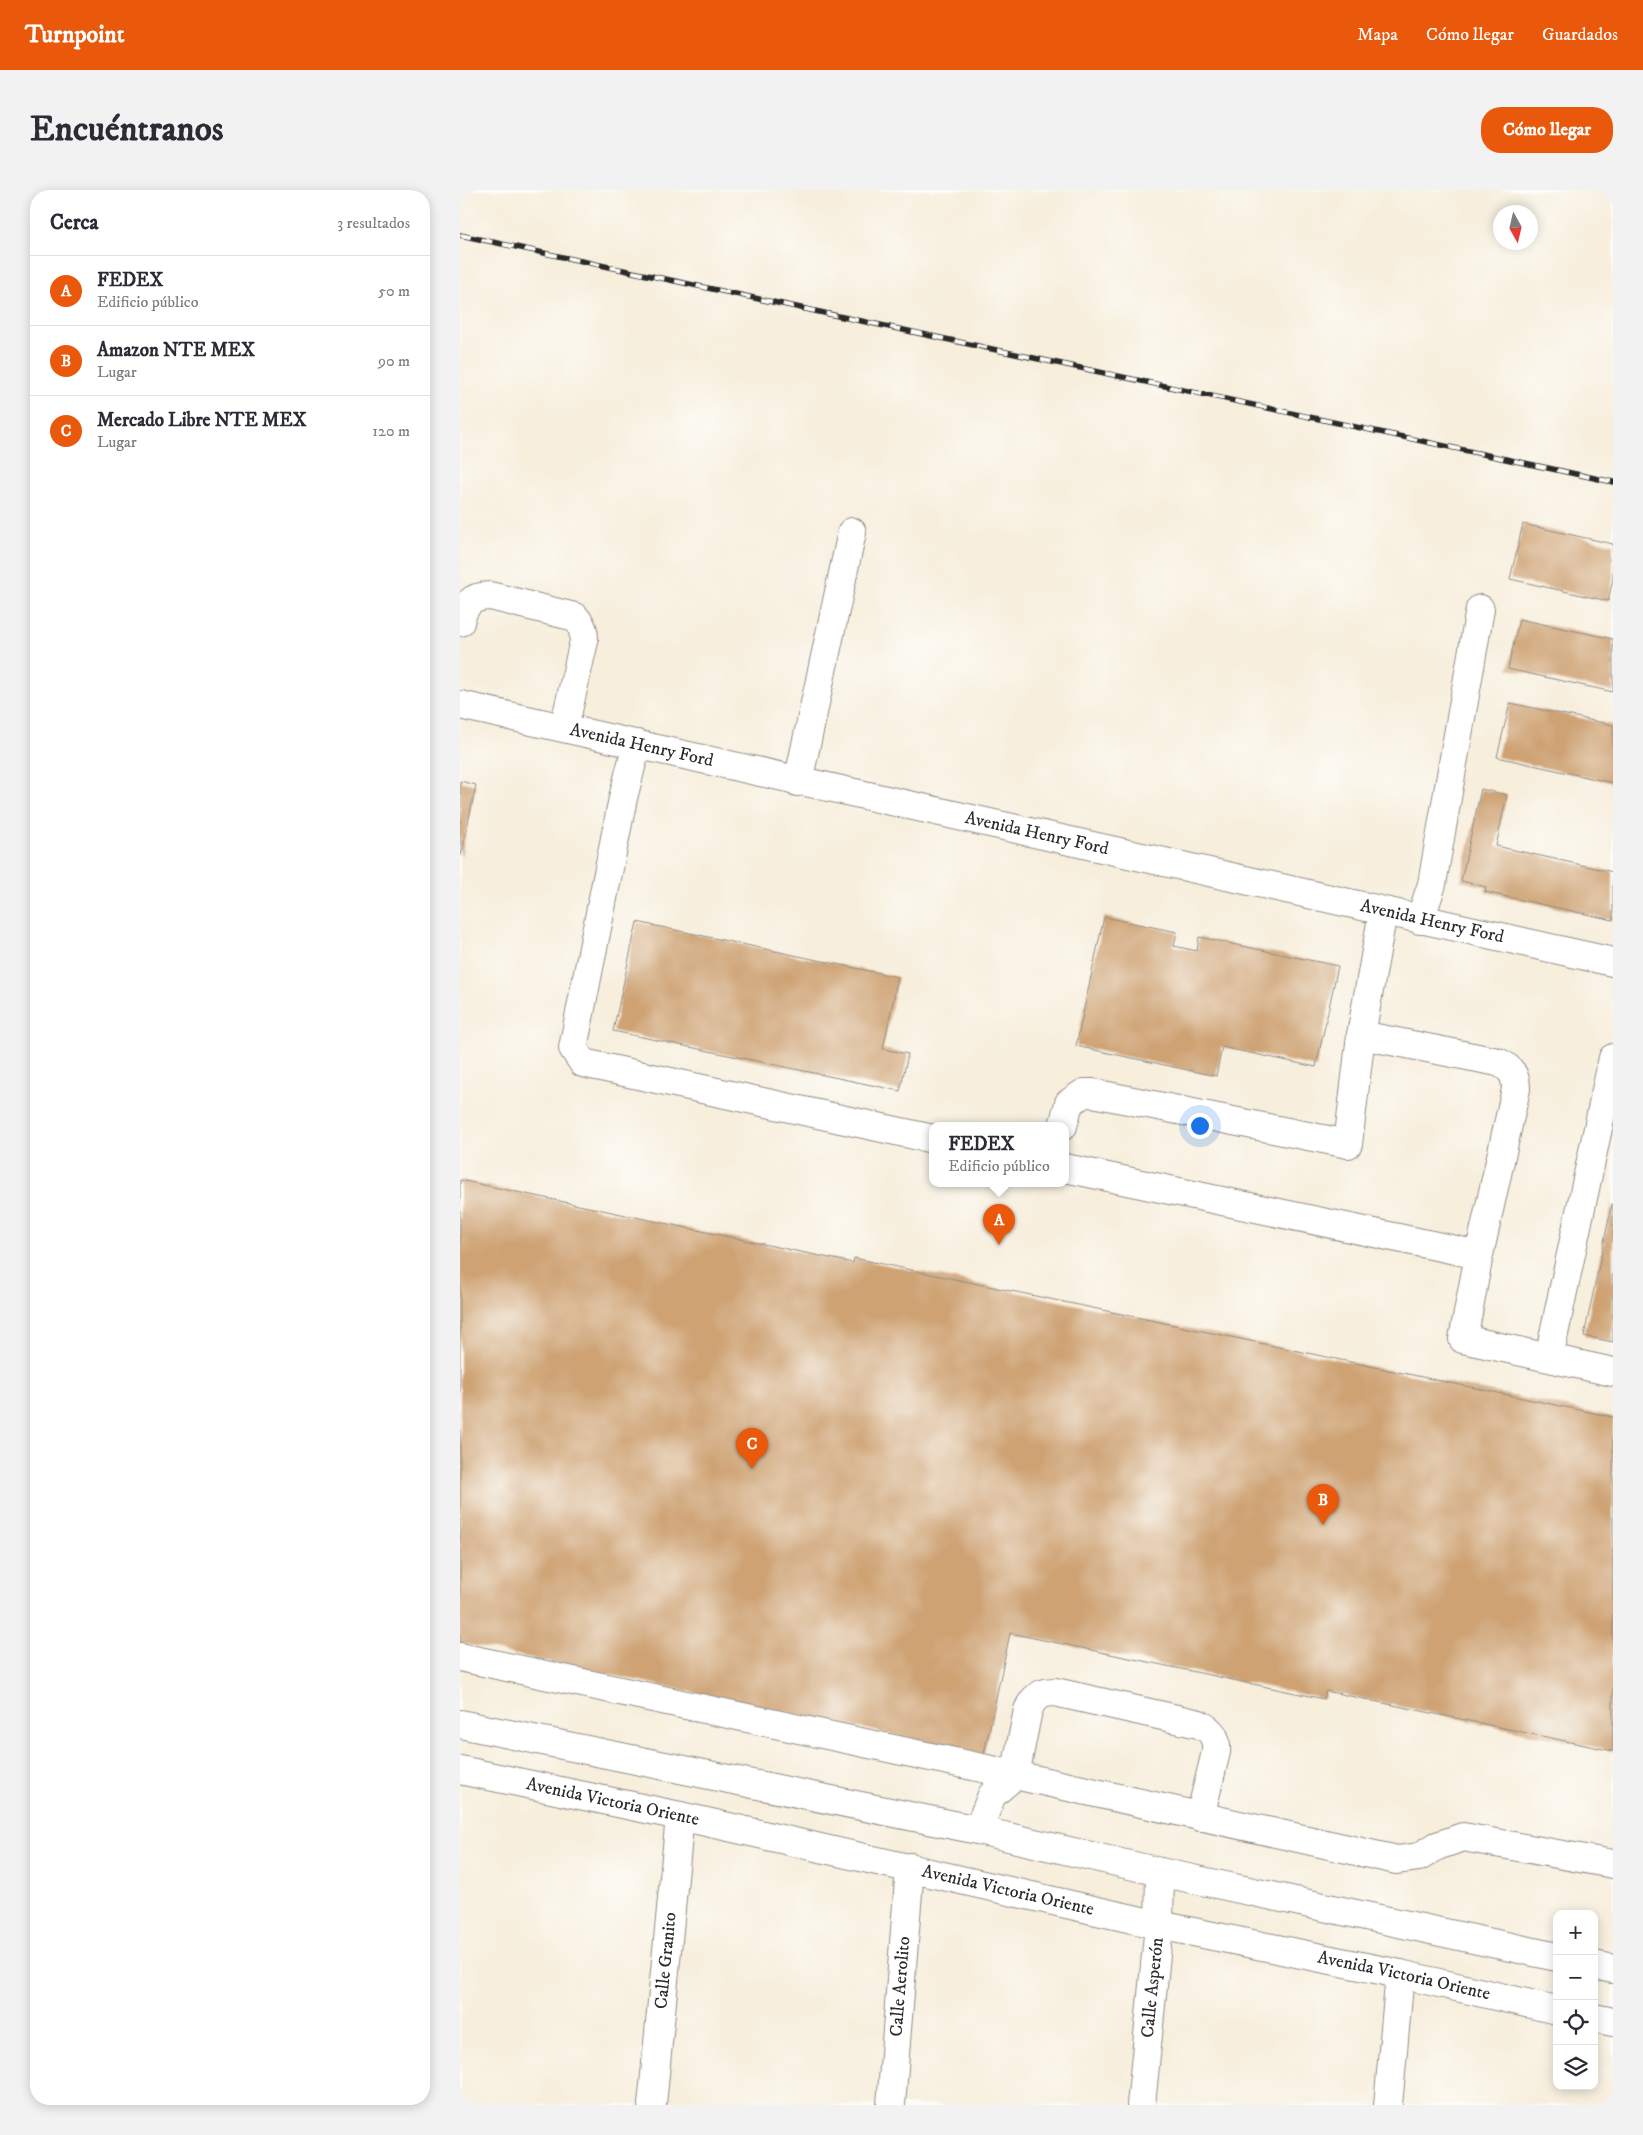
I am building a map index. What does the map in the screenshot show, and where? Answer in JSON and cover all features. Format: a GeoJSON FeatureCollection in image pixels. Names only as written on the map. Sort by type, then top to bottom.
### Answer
{"type":"FeatureCollection","features":[{"type":"Feature","properties":{"kind":"street"},"geometry":{"type":"LineString","coordinates":[[798,782],[852,532]]}},
{"type":"Feature","properties":{"kind":"street"},"geometry":{"type":"LineString","coordinates":[[460,622],[466,605],[472,599],[480,596],[490,596],[575,617],[581,624],[584,640],[564,728]]}},
{"type":"Feature","properties":{"kind":"street"},"geometry":{"type":"LineString","coordinates":[[1420,920],[1432,884],[1480,609]]}},
{"type":"Feature","properties":{"kind":"street","name":"Avenida Henry Ford"},"geometry":{"type":"LineString","coordinates":[[460,705],[798,782],[1613,962]]}},
{"type":"Feature","properties":{"kind":"street"},"geometry":{"type":"LineString","coordinates":[[637,744],[623,798],[573,1048],[583,1063],[929,1138]]}},
{"type":"Feature","properties":{"kind":"street"},"geometry":{"type":"LineString","coordinates":[[1064,1122],[1069,1103],[1084,1094],[1093,1093],[1348,1144],[1361,1035],[1383,912]]}},
{"type":"Feature","properties":{"kind":"street"},"geometry":{"type":"LineString","coordinates":[[1361,1035],[1498,1062],[1513,1072],[1516,1080],[1516,1089],[1479,1255],[1463,1339],[1613,1372]]}},
{"type":"Feature","properties":{"kind":"street"},"geometry":{"type":"LineString","coordinates":[[1549,1357],[1613,1058]]}},
{"type":"Feature","properties":{"kind":"street"},"geometry":{"type":"LineString","coordinates":[[1069,1169],[1479,1255]]}},
{"type":"Feature","properties":{"kind":"street"},"geometry":{"type":"LineString","coordinates":[[460,1657],[1015,1775],[1397,1860],[1419,1857],[1437,1846],[1463,1837],[1613,1864]]}},
{"type":"Feature","properties":{"kind":"street"},"geometry":{"type":"LineString","coordinates":[[978,1830],[992,1795],[1015,1775],[1028,1710],[1038,1695],[1046,1692],[1055,1692],[1199,1724],[1207,1728],[1213,1734],[1216,1752],[1200,1817]]}},
{"type":"Feature","properties":{"kind":"street"},"geometry":{"type":"LineString","coordinates":[[460,1724],[978,1830],[1160,1872],[1553,1956]]}},
{"type":"Feature","properties":{"kind":"street","name":"Avenida Victoria Oriente"},"geometry":{"type":"LineString","coordinates":[[460,1770],[680,1816],[1159,1925],[1400,1974],[1553,2009]]}},
{"type":"Feature","properties":{"kind":"street","name":"Calle Granito"},"geometry":{"type":"LineString","coordinates":[[652,2105],[680,1816]]}},
{"type":"Feature","properties":{"kind":"street","name":"Calle Aerolito"},"geometry":{"type":"LineString","coordinates":[[891,2105],[910,1868]]}},
{"type":"Feature","properties":{"kind":"street","name":"Calle Asperón"},"geometry":{"type":"LineString","coordinates":[[1141,2105],[1159,1925],[1160,1872]]}},
{"type":"Feature","properties":{"kind":"street"},"geometry":{"type":"LineString","coordinates":[[1598,1966],[1613,1969]]}},
{"type":"Feature","properties":{"kind":"street"},"geometry":{"type":"LineString","coordinates":[[1388,2105],[1400,1974]]}},
{"type":"Feature","properties":{"kind":"street"},"geometry":{"type":"LineString","coordinates":[[1598,2019],[1613,2022]]}},
{"type":"Feature","properties":{"kind":"building"},"geometry":{"type":"Polygon","coordinates":[[[1523,524],[1613,544],[1613,579],[1608,601],[1510,579],[1523,524]]]}},
{"type":"Feature","properties":{"kind":"building"},"geometry":{"type":"Polygon","coordinates":[[[1519,619],[1613,639],[1613,692],[1508,669],[1519,619]]]}},
{"type":"Feature","properties":{"kind":"building"},"geometry":{"type":"Polygon","coordinates":[[[1510,703],[1613,725],[1613,783],[1497,757],[1510,703]]]}},
{"type":"Feature","properties":{"kind":"building"},"geometry":{"type":"Polygon","coordinates":[[[460,781],[476,785],[461,856],[460,856],[460,781]]]}},
{"type":"Feature","properties":{"kind":"building"},"geometry":{"type":"Polygon","coordinates":[[[1481,789],[1507,795],[1496,846],[1613,872],[1613,920],[1485,892],[1486,887],[1461,881],[1481,789]]]}},
{"type":"Feature","properties":{"kind":"building"},"geometry":{"type":"Polygon","coordinates":[[[1104,917],[1177,932],[1174,946],[1197,951],[1199,937],[1338,966],[1316,1067],[1222,1047],[1216,1076],[1076,1046],[1104,917]]]}},
{"type":"Feature","properties":{"kind":"building"},"geometry":{"type":"Polygon","coordinates":[[[637,922],[898,977],[883,1049],[908,1054],[900,1091],[613,1031],[637,922]]]}},
{"type":"Feature","properties":{"kind":"building"},"geometry":{"type":"Polygon","coordinates":[[[460,1180],[853,1263],[854,1258],[1613,1417],[1613,1751],[1326,1691],[1324,1699],[1010,1633],[984,1754],[460,1643],[460,1180]]]}},
{"type":"Feature","properties":{"kind":"building"},"geometry":{"type":"Polygon","coordinates":[[[1613,1204],[1613,1342],[1584,1336],[1613,1204]]]}},
{"type":"Feature","properties":{"kind":"railway"},"geometry":{"type":"LineString","coordinates":[[460,235],[1613,482]]}},
{"type":"Feature","properties":{"kind":"place","name":"FEDEX"},"geometry":{"type":"Point","coordinates":[999,1245]}},
{"type":"Feature","properties":{"kind":"place","name":"Mercado Libre NTE MEX"},"geometry":{"type":"Point","coordinates":[752,1469]}},
{"type":"Feature","properties":{"kind":"place","name":"Amazon NTE MEX"},"geometry":{"type":"Point","coordinates":[1323,1525]}}]}
